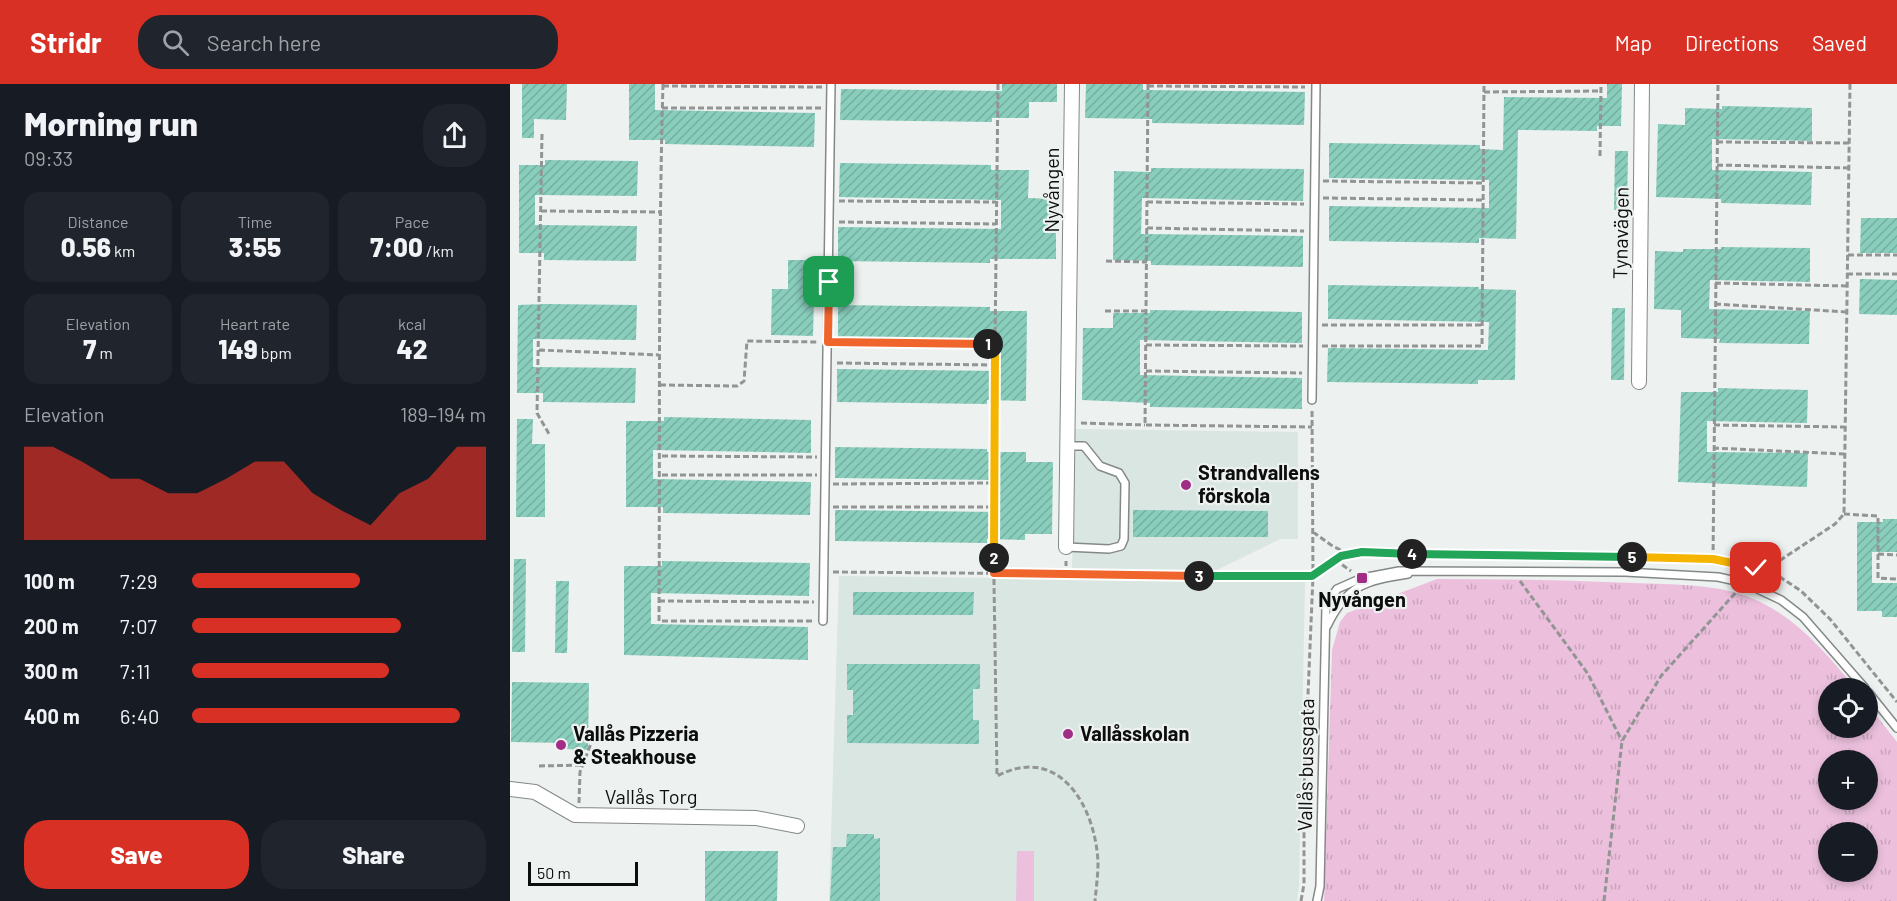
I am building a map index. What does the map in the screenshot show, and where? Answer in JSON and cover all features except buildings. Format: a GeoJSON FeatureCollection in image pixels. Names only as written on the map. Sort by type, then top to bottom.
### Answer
{"type":"FeatureCollection","features":[{"type":"Feature","properties":{"kind":"street","name":"Nyvången"},"geometry":{"type":"LineString","coordinates":[[1066,547],[1066,446],[1072,267],[1072,84]]}},
{"type":"Feature","properties":{"kind":"street","name":"Tynavägen"},"geometry":{"type":"LineString","coordinates":[[1639,382],[1642,84]]}},
{"type":"Feature","properties":{"kind":"street","name":"Vallås Torg"},"geometry":{"type":"LineString","coordinates":[[510,789],[535,792],[564,811],[579,816],[756,818],[797,825]]}},
{"type":"Feature","properties":{"kind":"lane"},"geometry":{"type":"LineString","coordinates":[[823,621],[831,86]]}},
{"type":"Feature","properties":{"kind":"lane"},"geometry":{"type":"LineString","coordinates":[[1312,400],[1316,86]]}},
{"type":"Feature","properties":{"kind":"lane"},"geometry":{"type":"LineString","coordinates":[[1066,446],[1084,446],[1100,466],[1119,473],[1125,483],[1124,539],[1121,546],[1109,549],[1066,547]]}},
{"type":"Feature","properties":{"kind":"lane","name":"Vallås bussgata"},"geometry":{"type":"LineString","coordinates":[[1317,901],[1320,886],[1326,628],[1336,607],[1347,593],[1369,582],[1443,570],[1718,577],[1745,583],[1781,600],[1803,617],[1856,678]]}},
{"type":"Feature","properties":{"kind":"lane","name":"Vallås bussgata"},"geometry":{"type":"LineString","coordinates":[[1878,705],[1897,728]]}},
{"type":"Feature","properties":{"kind":"path"},"geometry":{"type":"LineString","coordinates":[[998,84],[993,483],[997,777],[1009,770],[1023,768],[1051,770],[1074,790],[1095,841],[1098,864],[1095,901]]}},
{"type":"Feature","properties":{"kind":"path"},"geometry":{"type":"LineString","coordinates":[[1146,345],[1482,346],[1484,84]]}},
{"type":"Feature","properties":{"kind":"path"},"geometry":{"type":"LineString","coordinates":[[1600,156],[1601,84]]}},
{"type":"Feature","properties":{"kind":"path"},"geometry":{"type":"LineString","coordinates":[[1713,559],[1718,84]]}},
{"type":"Feature","properties":{"kind":"path"},"geometry":{"type":"LineString","coordinates":[[1768,573],[1770,567],[1834,524],[1844,514],[1850,84]]}},
{"type":"Feature","properties":{"kind":"path"},"geometry":{"type":"LineString","coordinates":[[823,621],[659,621],[662,108],[663,85],[831,86]]}},
{"type":"Feature","properties":{"kind":"path"},"geometry":{"type":"LineString","coordinates":[[1145,425],[1148,85],[1316,86]]}},
{"type":"Feature","properties":{"kind":"path"},"geometry":{"type":"LineString","coordinates":[[1484,92],[1601,91]]}},
{"type":"Feature","properties":{"kind":"path"},"geometry":{"type":"LineString","coordinates":[[662,108],[830,108]]}},
{"type":"Feature","properties":{"kind":"path"},"geometry":{"type":"LineString","coordinates":[[542,134],[537,413],[549,434]]}},
{"type":"Feature","properties":{"kind":"path"},"geometry":{"type":"LineString","coordinates":[[1717,142],[1850,143]]}},
{"type":"Feature","properties":{"kind":"path"},"geometry":{"type":"LineString","coordinates":[[1717,165],[1849,168]]}},
{"type":"Feature","properties":{"kind":"path"},"geometry":{"type":"LineString","coordinates":[[1315,181],[1483,183]]}},
{"type":"Feature","properties":{"kind":"path"},"geometry":{"type":"LineString","coordinates":[[1147,202],[1483,200]]}},
{"type":"Feature","properties":{"kind":"path"},"geometry":{"type":"LineString","coordinates":[[830,201],[996,202]]}},
{"type":"Feature","properties":{"kind":"path"},"geometry":{"type":"LineString","coordinates":[[541,211],[662,212]]}},
{"type":"Feature","properties":{"kind":"path"},"geometry":{"type":"LineString","coordinates":[[830,222],[996,224]]}},
{"type":"Feature","properties":{"kind":"path"},"geometry":{"type":"LineString","coordinates":[[1147,228],[1314,232]]}},
{"type":"Feature","properties":{"kind":"path"},"geometry":{"type":"LineString","coordinates":[[1848,255],[1897,255]]}},
{"type":"Feature","properties":{"kind":"path"},"geometry":{"type":"LineString","coordinates":[[1106,261],[1147,262]]}},
{"type":"Feature","properties":{"kind":"path"},"geometry":{"type":"LineString","coordinates":[[1847,274],[1897,274]]}},
{"type":"Feature","properties":{"kind":"path"},"geometry":{"type":"LineString","coordinates":[[1715,283],[1847,286]]}},
{"type":"Feature","properties":{"kind":"path"},"geometry":{"type":"LineString","coordinates":[[1715,304],[1847,312]]}},
{"type":"Feature","properties":{"kind":"path"},"geometry":{"type":"LineString","coordinates":[[1105,311],[1146,311]]}},
{"type":"Feature","properties":{"kind":"path"},"geometry":{"type":"LineString","coordinates":[[1313,325],[1482,325]]}},
{"type":"Feature","properties":{"kind":"path"},"geometry":{"type":"LineString","coordinates":[[660,385],[741,384],[745,376],[747,341],[995,344]]}},
{"type":"Feature","properties":{"kind":"path"},"geometry":{"type":"LineString","coordinates":[[538,350],[659,355]]}},
{"type":"Feature","properties":{"kind":"path"},"geometry":{"type":"LineString","coordinates":[[828,363],[995,365]]}},
{"type":"Feature","properties":{"kind":"path"},"geometry":{"type":"LineString","coordinates":[[1145,371],[1312,373]]}},
{"type":"Feature","properties":{"kind":"path"},"geometry":{"type":"LineString","coordinates":[[1301,901],[1304,884],[1304,790],[1313,532],[1312,400]]}},
{"type":"Feature","properties":{"kind":"path"},"geometry":{"type":"LineString","coordinates":[[1068,423],[1312,427]]}},
{"type":"Feature","properties":{"kind":"path"},"geometry":{"type":"LineString","coordinates":[[1713,426],[1844,427]]}},
{"type":"Feature","properties":{"kind":"path"},"geometry":{"type":"LineString","coordinates":[[1713,448],[1844,454]]}},
{"type":"Feature","properties":{"kind":"path"},"geometry":{"type":"LineString","coordinates":[[661,456],[825,457]]}},
{"type":"Feature","properties":{"kind":"path"},"geometry":{"type":"LineString","coordinates":[[661,475],[993,483]]}},
{"type":"Feature","properties":{"kind":"path"},"geometry":{"type":"LineString","coordinates":[[825,507],[993,507]]}},
{"type":"Feature","properties":{"kind":"path"},"geometry":{"type":"LineString","coordinates":[[1844,514],[1878,516],[1878,578],[1897,579]]}},
{"type":"Feature","properties":{"kind":"path"},"geometry":{"type":"LineString","coordinates":[[1313,532],[1325,542],[1350,554]]}},
{"type":"Feature","properties":{"kind":"path"},"geometry":{"type":"LineString","coordinates":[[824,572],[1312,576],[1338,557],[1362,552],[1713,559],[1756,568],[1801,591],[1830,619],[1897,702]]}},
{"type":"Feature","properties":{"kind":"path"},"geometry":{"type":"LineString","coordinates":[[1878,554],[1897,555]]}},
{"type":"Feature","properties":{"kind":"path"},"geometry":{"type":"LineString","coordinates":[[1504,556],[1588,674],[1622,741]]}},
{"type":"Feature","properties":{"kind":"path"},"geometry":{"type":"LineString","coordinates":[[1338,557],[1344,567],[1360,573]]}},
{"type":"Feature","properties":{"kind":"path"},"geometry":{"type":"LineString","coordinates":[[1604,901],[1622,741],[1661,676],[1756,568]]}},
{"type":"Feature","properties":{"kind":"path"},"geometry":{"type":"LineString","coordinates":[[659,601],[823,602]]}},
{"type":"Feature","properties":{"kind":"path"},"geometry":{"type":"LineString","coordinates":[[579,816],[579,780],[596,733]]}},
{"type":"Feature","properties":{"kind":"path"},"geometry":{"type":"LineString","coordinates":[[539,766],[583,765]]}},
{"type":"Feature","properties":{"kind":"shaded area","name":"Strandvallens förskola"},"geometry":{"type":"Polygon","coordinates":[[[1075,429],[1298,432],[1298,539],[1280,539],[1215,571],[1072,571],[1075,429]]]}},
{"type":"Feature","properties":{"kind":"shaded area","name":"Vallåsskolan"},"geometry":{"type":"Polygon","coordinates":[[[839,576],[1305,582],[1297,901],[829,901],[839,576]]]}},
{"type":"Feature","properties":{"kind":"green space"},"geometry":{"type":"Polygon","coordinates":[[[1437,579],[1560,580],[1710,587],[1754,599],[1784,616],[1810,637],[1847,678],[1818,678],[1818,738],[1878,738],[1878,718],[1897,742],[1897,901],[1324,901],[1332,650],[1340,622],[1347,613],[1437,579]]]}},
{"type":"Feature","properties":{"kind":"green space"},"geometry":{"type":"Polygon","coordinates":[[[1017,851],[1034,851],[1034,901],[1016,901],[1017,851]]]}},
{"type":"Feature","properties":{"kind":"place","name":"Strandvallens förskola"},"geometry":{"type":"Point","coordinates":[1186,485]}},
{"type":"Feature","properties":{"kind":"place","name":"Nyvången"},"geometry":{"type":"Point","coordinates":[1362,578]}},
{"type":"Feature","properties":{"kind":"place","name":"Vallåsskolan"},"geometry":{"type":"Point","coordinates":[1068,734]}},
{"type":"Feature","properties":{"kind":"place","name":"Vallås Pizzeria & Steakhouse"},"geometry":{"type":"Point","coordinates":[561,745]}},
{"type":"Feature","properties":{"kind":"route"},"geometry":{"type":"LineString","coordinates":[[829,282],[828,342],[995,344],[994,573],[1101,576],[1312,576],[1341,556],[1362,552],[1713,559],[1756,568]]}}]}
